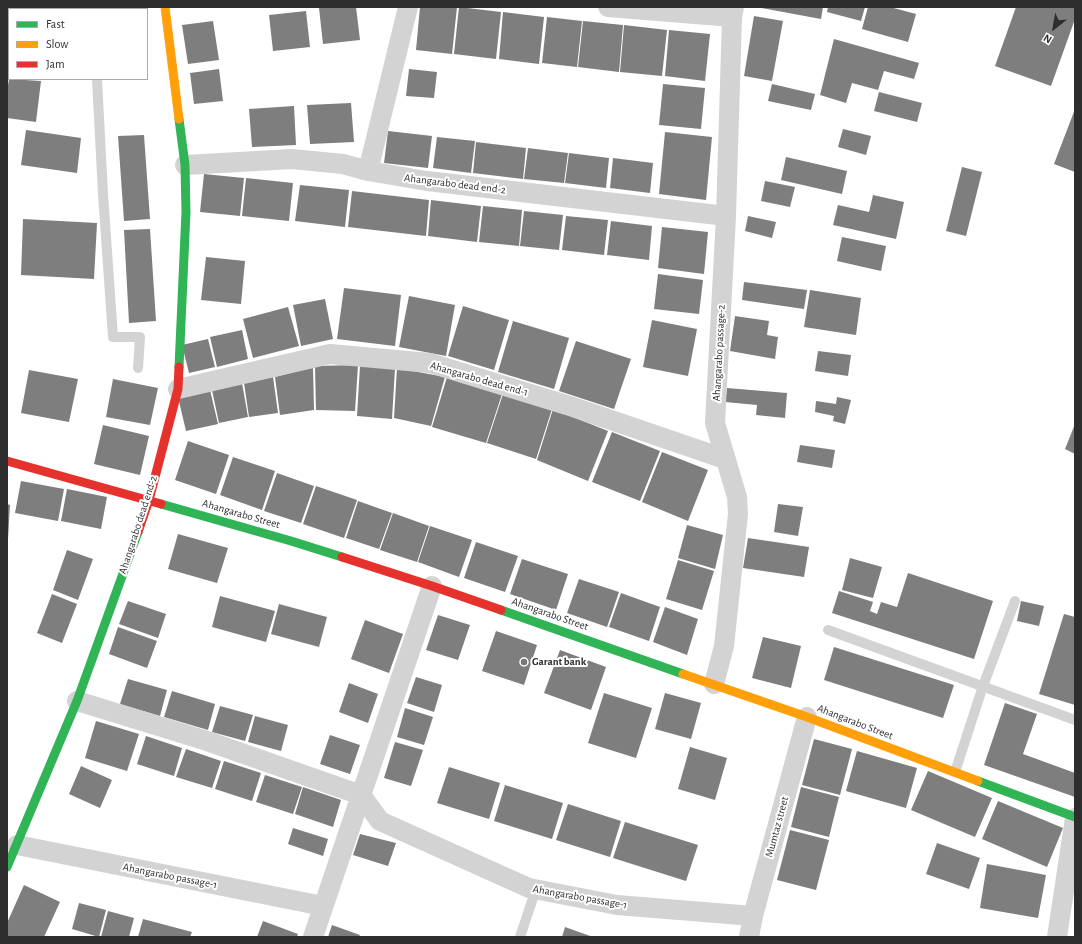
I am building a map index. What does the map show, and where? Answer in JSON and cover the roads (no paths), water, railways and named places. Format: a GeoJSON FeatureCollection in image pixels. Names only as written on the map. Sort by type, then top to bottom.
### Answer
{"type":"FeatureCollection","features":[{"type":"Feature","properties":{"kind":"street","name":"Ahangarabo dead end-2"},"geometry":{"type":"LineString","coordinates":[[7,867],[77,701],[149,500],[178,389],[186,212],[185,164],[165,7]]}},
{"type":"Feature","properties":{"kind":"street"},"geometry":{"type":"LineString","coordinates":[[368,171],[408,7]]}},
{"type":"Feature","properties":{"kind":"street"},"geometry":{"type":"LineString","coordinates":[[608,7],[733,12]]}},
{"type":"Feature","properties":{"kind":"street","name":"Ahangarabo passage-2"},"geometry":{"type":"LineString","coordinates":[[714,684],[724,646],[738,514],[737,497],[715,423],[726,216],[733,12]]}},
{"type":"Feature","properties":{"kind":"street","name":"Ahangarabo dead end-2"},"geometry":{"type":"LineString","coordinates":[[185,164],[292,159],[343,164],[368,171],[427,181],[726,216]]}},
{"type":"Feature","properties":{"kind":"street","name":"Ahangarabo dead end-1"},"geometry":{"type":"LineString","coordinates":[[178,389],[330,354],[430,363],[573,407],[725,459]]}},
{"type":"Feature","properties":{"kind":"street","name":"Ahangarabo Street"},"geometry":{"type":"LineString","coordinates":[[7,461],[292,541],[432,586],[807,717],[1075,818]]}},
{"type":"Feature","properties":{"kind":"street"},"geometry":{"type":"LineString","coordinates":[[313,937],[432,586]]}},
{"type":"Feature","properties":{"kind":"street"},"geometry":{"type":"LineString","coordinates":[[77,701],[207,742],[361,795]]}},
{"type":"Feature","properties":{"kind":"street","name":"Mumtаz street"},"geometry":{"type":"LineString","coordinates":[[749,937],[753,916],[807,717]]}},
{"type":"Feature","properties":{"kind":"street","name":"Ahangarabo passage-1"},"geometry":{"type":"LineString","coordinates":[[361,795],[380,821],[529,888],[618,906],[753,916]]}},
{"type":"Feature","properties":{"kind":"street"},"geometry":{"type":"LineString","coordinates":[[1057,937],[1075,818]]}},
{"type":"Feature","properties":{"kind":"street","name":"Ahangarabo passage-1"},"geometry":{"type":"LineString","coordinates":[[17,845],[323,906]]}},
{"type":"Feature","properties":{"kind":"lane"},"geometry":{"type":"LineString","coordinates":[[97,80],[113,338],[140,337],[138,368]]}},
{"type":"Feature","properties":{"kind":"lane"},"geometry":{"type":"LineString","coordinates":[[954,772],[983,686],[1015,601]]}},
{"type":"Feature","properties":{"kind":"lane"},"geometry":{"type":"LineString","coordinates":[[828,630],[1075,720]]}},
{"type":"Feature","properties":{"kind":"lane"},"geometry":{"type":"LineString","coordinates":[[520,937],[536,889]]}},
{"type":"Feature","properties":{"kind":"place","name":"Garant bank"},"geometry":{"type":"Point","coordinates":[524,662]}}]}
